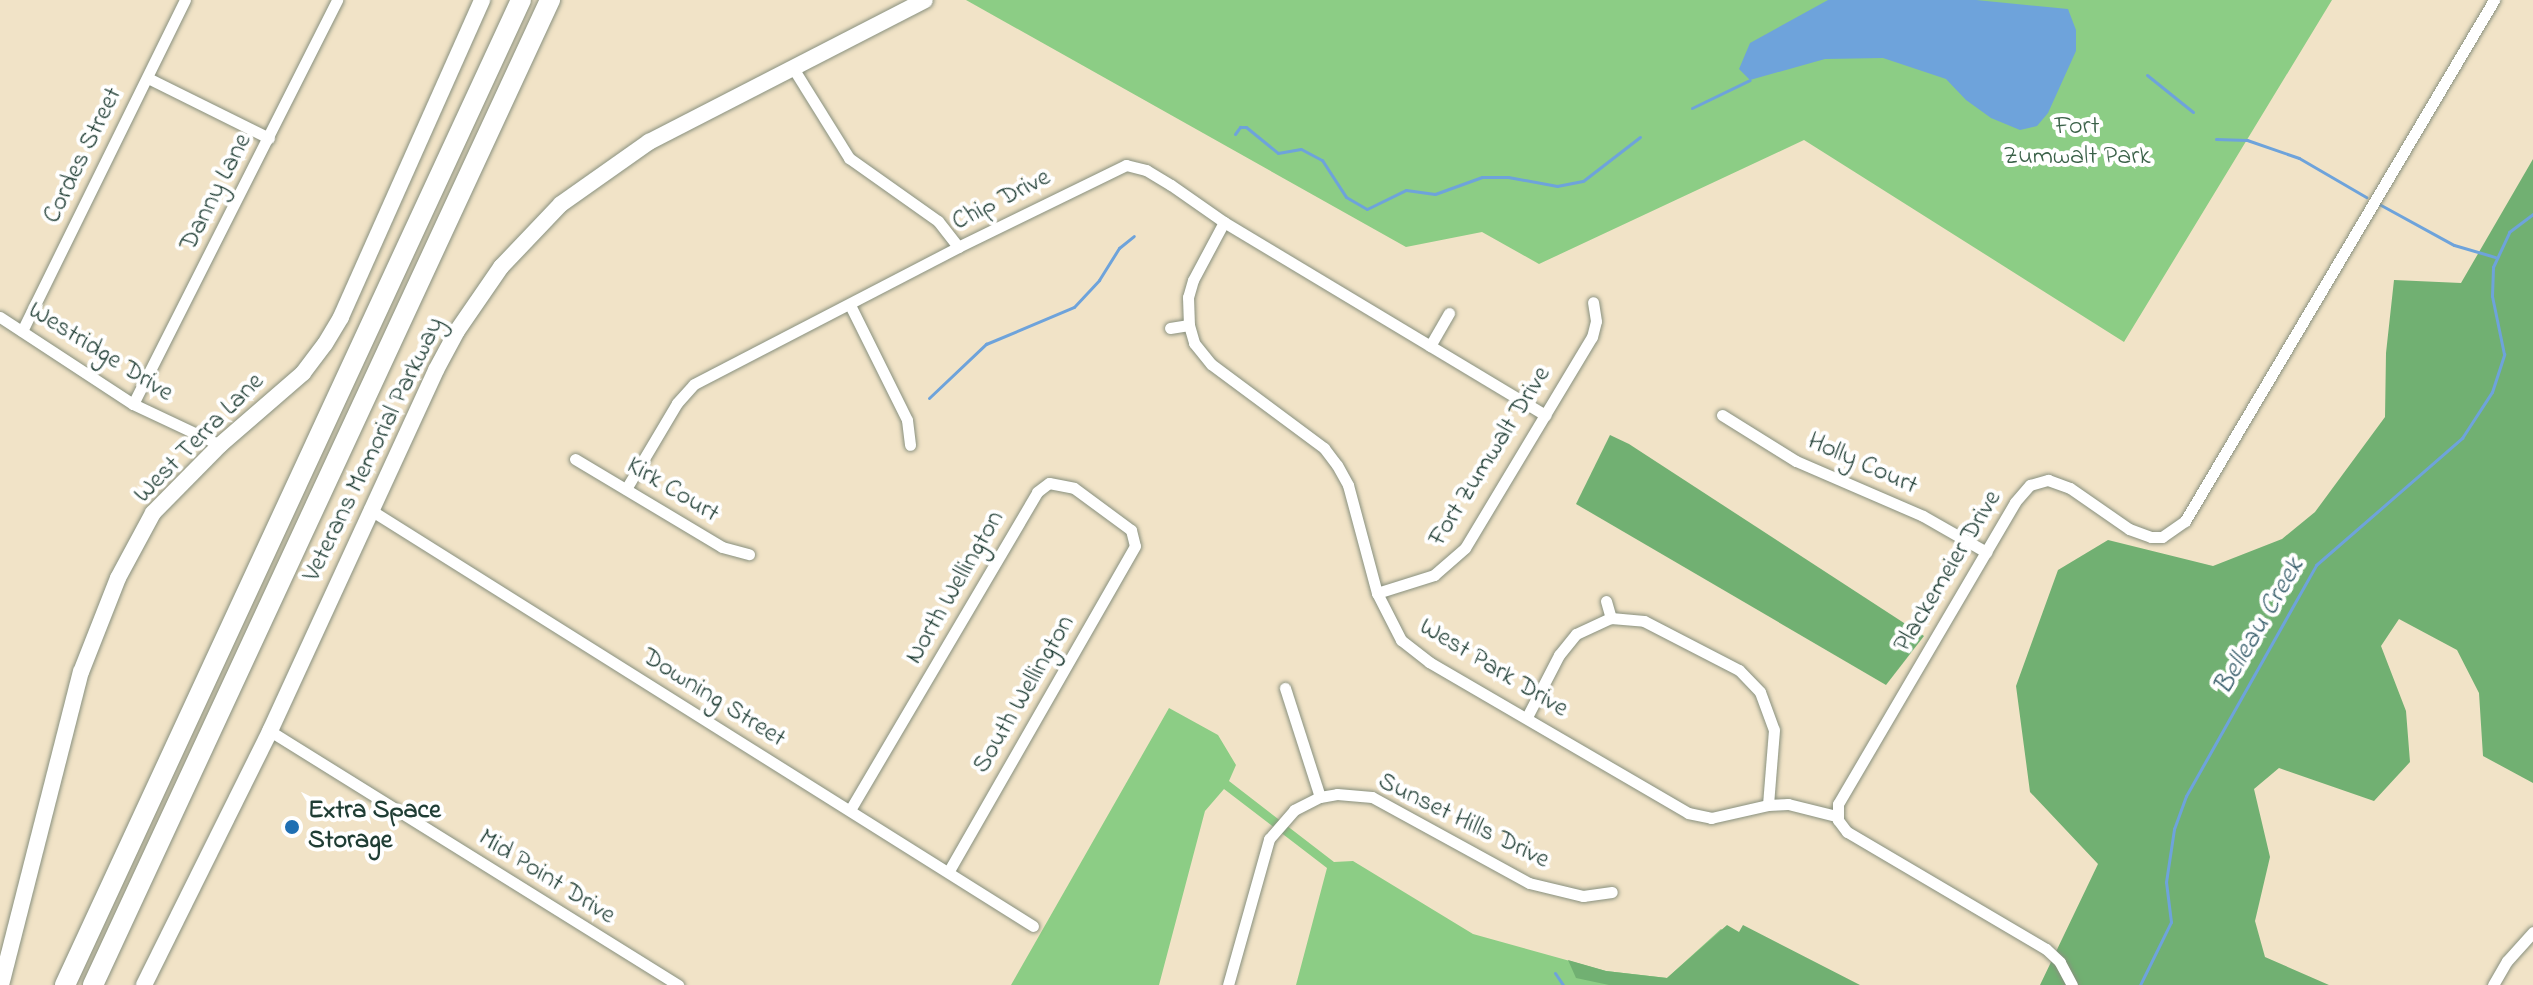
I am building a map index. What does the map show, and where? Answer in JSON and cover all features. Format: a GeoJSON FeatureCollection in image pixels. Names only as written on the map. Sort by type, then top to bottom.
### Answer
{"type":"FeatureCollection","features":[{"type":"Feature","properties":{"kind":"highway"},"geometry":{"type":"LineString","coordinates":[[65,985],[521,0]]}},
{"type":"Feature","properties":{"kind":"highway"},"geometry":{"type":"LineString","coordinates":[[93,985],[550,0]]}},
{"type":"Feature","properties":{"kind":"street","name":"Cordes Street"},"geometry":{"type":"LineString","coordinates":[[22,331],[185,0]]}},
{"type":"Feature","properties":{"kind":"street","name":"Danny Lane"},"geometry":{"type":"LineString","coordinates":[[133,404],[337,0]]}},
{"type":"Feature","properties":{"kind":"street","name":"West Terra Lane"},"geometry":{"type":"LineString","coordinates":[[1,985],[81,672],[113,592],[153,513],[220,445],[303,373],[325,344],[347,303],[482,0]]}},
{"type":"Feature","properties":{"kind":"street","name":"Veterans Memorial Parkway"},"geometry":{"type":"LineString","coordinates":[[144,985],[270,731],[369,509],[457,331],[520,244],[561,204],[649,142],[925,0]]}},
{"type":"Feature","properties":{"kind":"street","name":"Plackemeier Drive"},"geometry":{"type":"LineString","coordinates":[[1836,816],[1845,788],[2023,491],[2037,481],[2070,488],[2129,529],[2151,537],[2173,532],[2185,521],[2494,0]]}},
{"type":"Feature","properties":{"kind":"street"},"geometry":{"type":"LineString","coordinates":[[793,68],[849,158],[938,221],[958,247]]}},
{"type":"Feature","properties":{"kind":"street"},"geometry":{"type":"LineString","coordinates":[[148,78],[269,138]]}},
{"type":"Feature","properties":{"kind":"street","name":"Chip Drive"},"geometry":{"type":"LineString","coordinates":[[626,489],[677,403],[694,384],[958,247],[1126,165],[1146,170],[1224,222],[1545,415]]}},
{"type":"Feature","properties":{"kind":"street"},"geometry":{"type":"LineString","coordinates":[[1170,328],[1189,325],[1188,297],[1193,280],[1224,222]]}},
{"type":"Feature","properties":{"kind":"street","name":"Fort Zumwalt Drive"},"geometry":{"type":"LineString","coordinates":[[1377,593],[1434,575],[1460,554],[1592,337],[1596,321],[1593,302]]}},
{"type":"Feature","properties":{"kind":"street"},"geometry":{"type":"LineString","coordinates":[[850,305],[907,420],[910,445]]}},
{"type":"Feature","properties":{"kind":"street"},"geometry":{"type":"LineString","coordinates":[[1430,346],[1449,313]]}},
{"type":"Feature","properties":{"kind":"street","name":"Westridge Drive"},"geometry":{"type":"LineString","coordinates":[[0,317],[133,404],[220,445]]}},
{"type":"Feature","properties":{"kind":"street","name":"West Park Drive"},"geometry":{"type":"LineString","coordinates":[[1189,325],[1194,343],[1211,364],[1324,448],[1337,465],[1348,485],[1377,593],[1394,631],[1411,649],[1688,813],[1724,817],[1768,805],[1788,804],[1836,816]]}},
{"type":"Feature","properties":{"kind":"street","name":"Holly Court"},"geometry":{"type":"LineString","coordinates":[[1722,415],[1796,461],[1923,516],[1986,552]]}},
{"type":"Feature","properties":{"kind":"street","name":"Kirk Court"},"geometry":{"type":"LineString","coordinates":[[575,459],[722,547],[749,554]]}},
{"type":"Feature","properties":{"kind":"street","name":"North Wellington"},"geometry":{"type":"LineString","coordinates":[[850,810],[1037,492],[1049,483],[1074,488],[1131,530],[1136,539]]}},
{"type":"Feature","properties":{"kind":"street","name":"Downing Street"},"geometry":{"type":"LineString","coordinates":[[369,509],[1033,926]]}},
{"type":"Feature","properties":{"kind":"street","name":"South Wellington"},"geometry":{"type":"LineString","coordinates":[[949,871],[1135,546],[1136,539]]}},
{"type":"Feature","properties":{"kind":"street"},"geometry":{"type":"LineString","coordinates":[[1606,601],[1611,618]]}},
{"type":"Feature","properties":{"kind":"street"},"geometry":{"type":"LineString","coordinates":[[1527,717],[1571,639],[1589,625],[1611,618],[1649,623],[1739,670],[1752,682],[1767,705],[1774,730],[1768,805]]}},
{"type":"Feature","properties":{"kind":"street"},"geometry":{"type":"LineString","coordinates":[[1228,985],[1263,852],[1294,810],[1320,797],[1285,688]]}},
{"type":"Feature","properties":{"kind":"street","name":"Mid Point Drive"},"geometry":{"type":"LineString","coordinates":[[270,731],[678,985]]}},
{"type":"Feature","properties":{"kind":"street","name":"Sunset Hills Drive"},"geometry":{"type":"LineString","coordinates":[[1320,797],[1337,794],[1372,797],[1529,883],[1583,896],[1612,892]]}},
{"type":"Feature","properties":{"kind":"street"},"geometry":{"type":"LineString","coordinates":[[1836,816],[1847,832],[2046,949],[2060,962],[2072,985]]}},
{"type":"Feature","properties":{"kind":"street"},"geometry":{"type":"LineString","coordinates":[[2493,985],[2507,961],[2533,932]]}},
{"type":"Feature","properties":{"kind":"green space","name":"Fort Zumwalt Park"},"geometry":{"type":"Polygon","coordinates":[[[966,0],[2332,0],[2124,342],[1804,140],[1539,264],[1482,232],[1406,247],[966,0]]]}},
{"type":"Feature","properties":{"kind":"green space"},"geometry":{"type":"Polygon","coordinates":[[[2533,159],[2533,783],[2483,756],[2479,693],[2457,650],[2399,619],[2381,646],[2406,711],[2410,762],[2374,801],[2279,768],[2254,789],[2270,857],[2255,921],[2265,957],[2329,985],[2040,985],[2098,864],[2030,792],[2016,686],[2058,570],[2108,540],[2213,566],[2282,539],[2315,512],[2385,417],[2386,353],[2394,280],[2461,283],[2533,159]]]}},
{"type":"Feature","properties":{"kind":"green space"},"geometry":{"type":"Polygon","coordinates":[[[1610,435],[1629,444],[1924,636],[1886,685],[1576,504],[1610,435]]]}},
{"type":"Feature","properties":{"kind":"green space"},"geometry":{"type":"Polygon","coordinates":[[[1169,708],[1218,735],[1236,765],[1229,781],[1334,862],[1353,861],[1473,934],[1606,971],[1667,978],[1721,929],[1802,985],[1296,985],[1327,868],[1224,789],[1205,811],[1159,985],[1011,985],[1169,708]]]}},
{"type":"Feature","properties":{"kind":"green space"},"geometry":{"type":"Polygon","coordinates":[[[1727,925],[1739,932],[1743,925],[1860,985],[1609,985],[1576,978],[1568,960],[1606,971],[1667,978],[1727,925]]]}},
{"type":"Feature","properties":{"kind":"water"},"geometry":{"type":"Polygon","coordinates":[[[1828,0],[1976,0],[2068,9],[2076,30],[2076,51],[2048,113],[2037,126],[2020,130],[1991,118],[1966,100],[1946,79],[1883,58],[1825,59],[1750,80],[1739,69],[1750,43],[1828,0]]]}},
{"type":"Feature","properties":{"kind":"waterway"},"geometry":{"type":"LineString","coordinates":[[2147,75],[2193,112]]}},
{"type":"Feature","properties":{"kind":"waterway"},"geometry":{"type":"LineString","coordinates":[[1692,108],[1750,80]]}},
{"type":"Feature","properties":{"kind":"waterway"},"geometry":{"type":"LineString","coordinates":[[1235,134],[1240,127],[1246,127],[1278,153],[1301,149],[1322,160],[1346,197],[1367,209],[1406,190],[1435,194],[1482,177],[1508,177],[1557,186],[1583,181],[1640,137]]}},
{"type":"Feature","properties":{"kind":"waterway"},"geometry":{"type":"LineString","coordinates":[[2216,139],[2247,140],[2299,158],[2366,197]]}},
{"type":"Feature","properties":{"kind":"waterway"},"geometry":{"type":"LineString","coordinates":[[2379,204],[2454,245],[2495,257]]}},
{"type":"Feature","properties":{"kind":"waterway","name":"Belleau Creek"},"geometry":{"type":"LineString","coordinates":[[2140,985],[2171,922],[2166,882],[2174,829],[2186,796],[2316,565],[2462,438],[2492,392],[2504,354],[2492,296],[2493,267],[2509,232],[2533,214]]}},
{"type":"Feature","properties":{"kind":"waterway"},"geometry":{"type":"LineString","coordinates":[[929,398],[986,344],[1074,307],[1099,280],[1119,248],[1134,236]]}},
{"type":"Feature","properties":{"kind":"waterway"},"geometry":{"type":"LineString","coordinates":[[1555,973],[1563,985]]}},
{"type":"Feature","properties":{"kind":"place","name":"Extra Space Storage"},"geometry":{"type":"Point","coordinates":[292,827]}}]}
